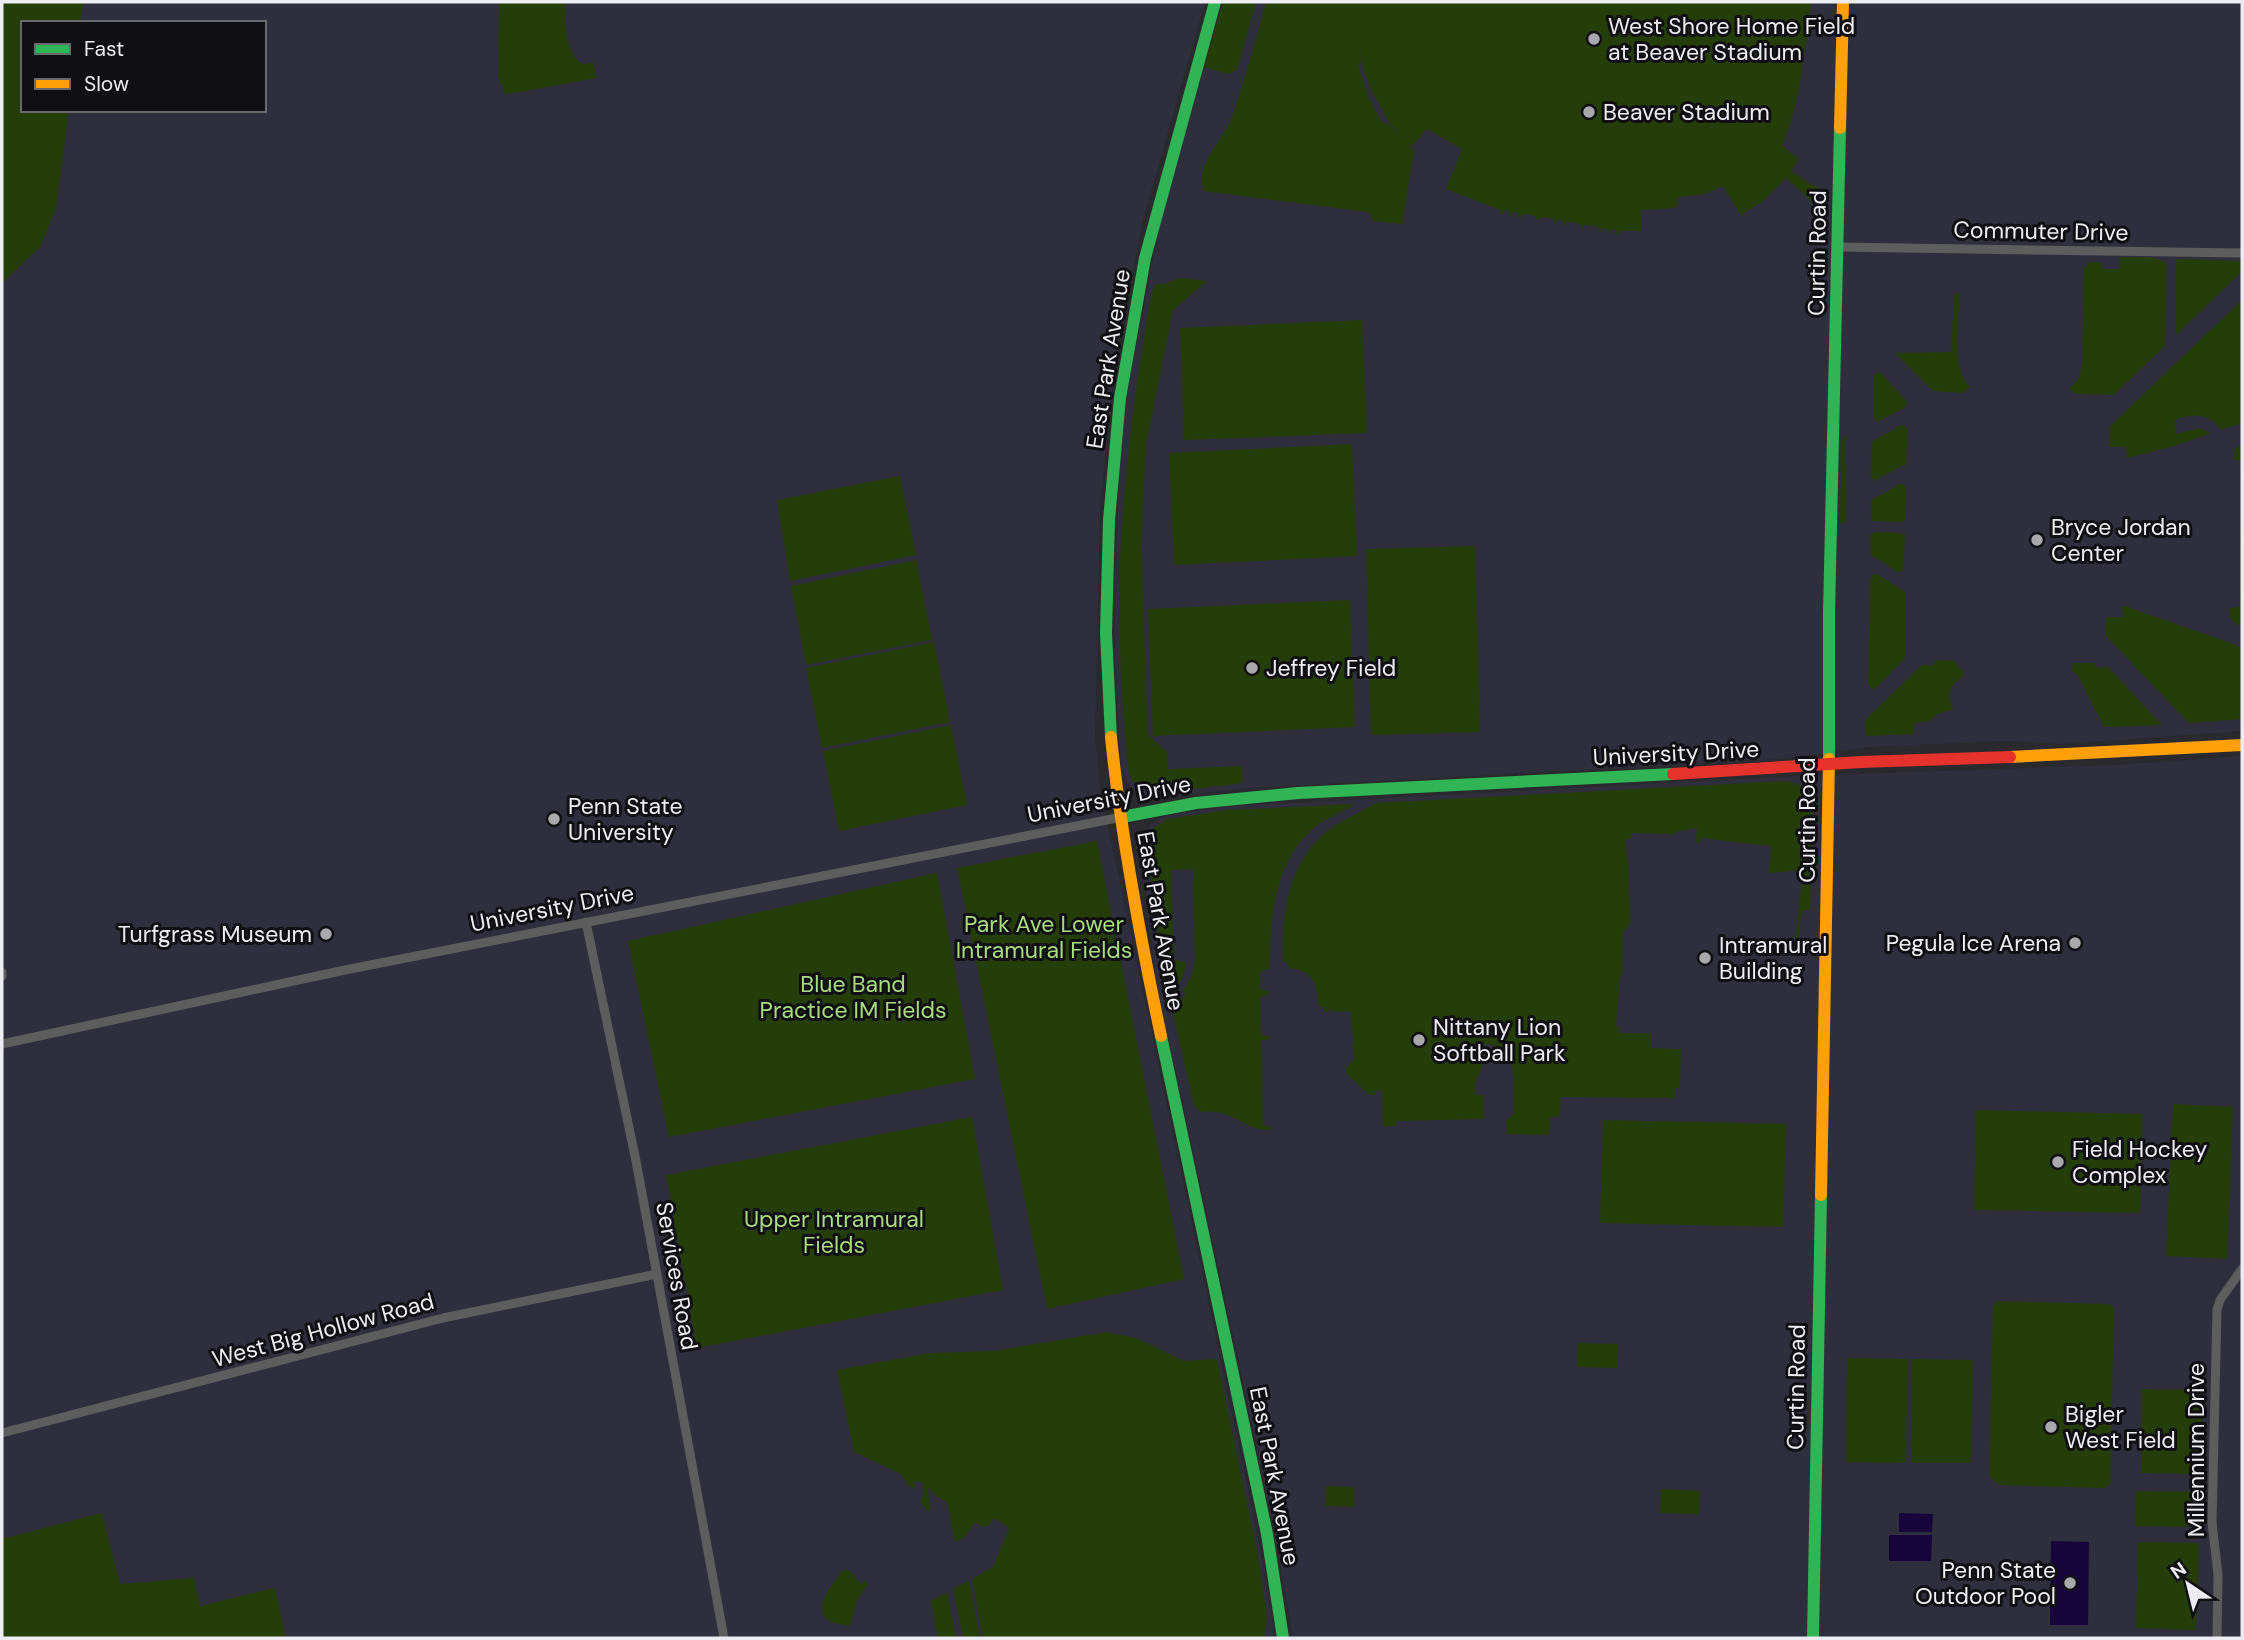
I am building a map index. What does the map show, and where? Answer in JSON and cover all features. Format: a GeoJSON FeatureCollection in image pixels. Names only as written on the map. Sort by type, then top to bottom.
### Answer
{"type":"FeatureCollection","features":[{"type":"Feature","properties":{"kind":"main road","name":"East Park Avenue"},"geometry":{"type":"LineString","coordinates":[[1215,2],[1145,258],[1120,398],[1109,520],[1106,633],[1110,727],[1152,996],[1261,1507],[1283,1638]]}},
{"type":"Feature","properties":{"kind":"main road","name":"Curtin Road"},"geometry":{"type":"LineString","coordinates":[[1813,1638],[1829,764],[1829,613],[1843,2]]}},
{"type":"Feature","properties":{"kind":"main road","name":"University Drive"},"geometry":{"type":"LineString","coordinates":[[1122,817],[1196,803],[1298,793],[1829,764],[2101,754],[2242,744]]}},
{"type":"Feature","properties":{"kind":"street","name":"Commuter Drive"},"geometry":{"type":"LineString","coordinates":[[1838,247],[2242,253]]}},
{"type":"Feature","properties":{"kind":"street","name":"University Drive"},"geometry":{"type":"LineString","coordinates":[[2,1044],[355,968],[1122,817]]}},
{"type":"Feature","properties":{"kind":"street","name":"Services Road"},"geometry":{"type":"LineString","coordinates":[[586,922],[626,1112],[724,1638]]}},
{"type":"Feature","properties":{"kind":"street","name":"Millennium Drive"},"geometry":{"type":"LineString","coordinates":[[2217,1638],[2218,1575],[2212,1522],[2217,1310],[2220,1300],[2242,1269]]}},
{"type":"Feature","properties":{"kind":"street","name":"West Big Hollow Road"},"geometry":{"type":"LineString","coordinates":[[2,1433],[443,1318],[657,1274]]}},
{"type":"Feature","properties":{"kind":"shaded area","name":"Penn State University"},"geometry":{"type":"Polygon","coordinates":[[[2,2],[1205,2],[1143,220],[1115,363],[1100,511],[1095,737],[1100,789],[1258,1537],[1275,1638],[2,1638],[2,2]]]}},
{"type":"Feature","properties":{"kind":"shaded area"},"geometry":{"type":"Polygon","coordinates":[[[1223,2],[2242,2],[2242,731],[2063,744],[2006,741],[1870,747],[1782,759],[1249,788],[1156,799],[1136,792],[1127,782],[1121,768],[1115,674],[1115,575],[1120,459],[1129,382],[1159,228],[1223,2]]]}},
{"type":"Feature","properties":{"kind":"shaded area"},"geometry":{"type":"Polygon","coordinates":[[[2242,756],[2242,1638],[1293,1638],[1272,1516],[1156,980],[1142,855],[1143,839],[1151,824],[1179,813],[1233,806],[1796,776],[2114,765],[2242,756]]]}},
{"type":"Feature","properties":{"kind":"shaded area"},"geometry":{"type":"Polygon","coordinates":[[[1899,1513],[1933,1514],[1932,1532],[1899,1532],[1899,1513]]]}},
{"type":"Feature","properties":{"kind":"shaded area"},"geometry":{"type":"Polygon","coordinates":[[[1889,1535],[1932,1535],[1931,1561],[1889,1561],[1889,1535]]]}},
{"type":"Feature","properties":{"kind":"shaded area","name":"Penn State Outdoor Pool"},"geometry":{"type":"Polygon","coordinates":[[[2051,1541],[2089,1542],[2088,1625],[2050,1625],[2051,1541]]]}},
{"type":"Feature","properties":{"kind":"green space"},"geometry":{"type":"Polygon","coordinates":[[[2,2],[83,2],[80,21],[21,21],[21,112],[69,112],[56,209],[40,247],[2,283],[2,2]]]}},
{"type":"Feature","properties":{"kind":"green space"},"geometry":{"type":"Polygon","coordinates":[[[499,2],[566,2],[565,27],[571,51],[581,64],[593,63],[597,78],[504,93],[498,76],[499,2]]]}},
{"type":"Feature","properties":{"kind":"green space"},"geometry":{"type":"Polygon","coordinates":[[[1223,2],[1256,2],[1237,70],[1228,74],[1204,67],[1223,2]]]}},
{"type":"Feature","properties":{"kind":"green space","name":"Beaver Stadium"},"geometry":{"type":"Polygon","coordinates":[[[1266,2],[1810,2],[1798,90],[1782,146],[1799,159],[1791,171],[1816,188],[1819,182],[1818,189],[1821,191],[1815,205],[1812,202],[1809,208],[1811,201],[1786,178],[1763,201],[1741,215],[1723,186],[1704,194],[1678,197],[1677,206],[1674,208],[1641,210],[1641,231],[1620,231],[1619,235],[1616,234],[1617,230],[1611,229],[1610,233],[1607,233],[1608,229],[1602,228],[1598,231],[1599,227],[1584,225],[1581,228],[1581,224],[1566,221],[1563,225],[1563,221],[1557,220],[1556,224],[1554,219],[1540,217],[1536,220],[1536,216],[1522,214],[1518,217],[1518,213],[1512,212],[1512,216],[1509,211],[1504,210],[1503,214],[1500,214],[1500,210],[1446,189],[1462,149],[1427,129],[1412,146],[1409,144],[1414,151],[1402,224],[1373,221],[1369,212],[1204,191],[1202,175],[1208,158],[1232,118],[1266,2]],[[1360,45],[1362,63],[1358,65],[1369,99],[1383,124],[1387,122],[1408,144],[1389,122],[1370,88],[1360,45]]]}},
{"type":"Feature","properties":{"kind":"green space"},"geometry":{"type":"Polygon","coordinates":[[[2120,257],[2150,257],[2166,262],[2165,346],[2113,395],[2076,394],[2069,389],[2079,378],[2082,365],[2084,269],[2089,262],[2100,262],[2103,269],[2120,269],[2120,257]]]}},
{"type":"Feature","properties":{"kind":"green space"},"geometry":{"type":"Polygon","coordinates":[[[2176,259],[2242,261],[2242,271],[2176,335],[2176,259]]]}},
{"type":"Feature","properties":{"kind":"green space"},"geometry":{"type":"Polygon","coordinates":[[[1179,278],[1207,281],[1173,310],[1146,445],[1141,544],[1148,735],[1167,752],[1168,769],[1242,766],[1243,783],[1155,794],[1142,783],[1133,782],[1128,771],[1120,640],[1120,557],[1130,442],[1152,290],[1156,284],[1165,284],[1179,278]]]}},
{"type":"Feature","properties":{"kind":"green space"},"geometry":{"type":"Polygon","coordinates":[[[1960,292],[1958,356],[1964,379],[1970,387],[1963,393],[1933,391],[1895,353],[1951,352],[1954,295],[1960,292]]]}},
{"type":"Feature","properties":{"kind":"green space"},"geometry":{"type":"Polygon","coordinates":[[[2242,300],[2242,423],[2221,430],[2211,420],[2188,416],[2175,420],[2176,434],[2200,428],[2211,433],[2127,458],[2126,447],[2109,447],[2110,426],[2242,300]]]}},
{"type":"Feature","properties":{"kind":"green space"},"geometry":{"type":"Polygon","coordinates":[[[1362,320],[1367,433],[1184,440],[1180,328],[1362,320]]]}},
{"type":"Feature","properties":{"kind":"green space"},"geometry":{"type":"Polygon","coordinates":[[[1881,373],[1908,403],[1904,408],[1877,422],[1873,417],[1873,376],[1881,373]]]}},
{"type":"Feature","properties":{"kind":"green space"},"geometry":{"type":"Polygon","coordinates":[[[1901,425],[1908,430],[1906,464],[1874,481],[1871,476],[1872,442],[1901,425]]]}},
{"type":"Feature","properties":{"kind":"green space"},"geometry":{"type":"Polygon","coordinates":[[[1846,436],[1846,523],[1840,523],[1842,438],[1846,436]]]}},
{"type":"Feature","properties":{"kind":"green space"},"geometry":{"type":"Polygon","coordinates":[[[1352,444],[1357,556],[1174,565],[1169,453],[1352,444]]]}},
{"type":"Feature","properties":{"kind":"green space"},"geometry":{"type":"Polygon","coordinates":[[[2242,446],[2242,626],[2232,620],[2229,608],[2240,607],[2241,462],[2233,459],[2235,449],[2242,446]]]}},
{"type":"Feature","properties":{"kind":"green space"},"geometry":{"type":"Polygon","coordinates":[[[900,476],[916,555],[790,581],[777,500],[900,476]]]}},
{"type":"Feature","properties":{"kind":"green space"},"geometry":{"type":"Polygon","coordinates":[[[1902,483],[1906,487],[1905,520],[1872,521],[1871,500],[1902,483]]]}},
{"type":"Feature","properties":{"kind":"green space"},"geometry":{"type":"Polygon","coordinates":[[[1874,532],[1905,535],[1903,571],[1898,572],[1871,555],[1870,536],[1874,532]]]}},
{"type":"Feature","properties":{"kind":"green space"},"geometry":{"type":"Polygon","coordinates":[[[1475,546],[1480,732],[1371,735],[1366,549],[1475,546]]]}},
{"type":"Feature","properties":{"kind":"green space"},"geometry":{"type":"Polygon","coordinates":[[[916,560],[932,640],[806,665],[791,586],[916,560]]]}},
{"type":"Feature","properties":{"kind":"green space"},"geometry":{"type":"Polygon","coordinates":[[[1875,573],[1905,592],[1905,658],[1872,689],[1868,685],[1870,579],[1875,573]]]}},
{"type":"Feature","properties":{"kind":"green space","name":"Jeffrey Field"},"geometry":{"type":"Polygon","coordinates":[[[1350,600],[1355,727],[1153,736],[1148,609],[1350,600]]]}},
{"type":"Feature","properties":{"kind":"green space"},"geometry":{"type":"Polygon","coordinates":[[[2122,605],[2242,647],[2242,719],[2189,723],[2106,636],[2106,617],[2123,617],[2122,605]]]}},
{"type":"Feature","properties":{"kind":"green space"},"geometry":{"type":"Polygon","coordinates":[[[934,642],[950,722],[822,748],[806,668],[934,642]]]}},
{"type":"Feature","properties":{"kind":"green space"},"geometry":{"type":"Polygon","coordinates":[[[1935,660],[1955,661],[1958,668],[1964,671],[1964,676],[1955,682],[1951,690],[1953,709],[1936,715],[1928,722],[1914,723],[1914,734],[1866,736],[1865,720],[1922,665],[1934,665],[1935,660]]]}},
{"type":"Feature","properties":{"kind":"green space"},"geometry":{"type":"Polygon","coordinates":[[[2073,663],[2095,663],[2096,667],[2108,667],[2162,725],[2104,727],[2078,676],[2072,671],[2073,663]]]}},
{"type":"Feature","properties":{"kind":"green space"},"geometry":{"type":"Polygon","coordinates":[[[951,725],[967,805],[839,831],[823,751],[951,725]]]}},
{"type":"Feature","properties":{"kind":"green space"},"geometry":{"type":"Polygon","coordinates":[[[1787,781],[1805,788],[1813,805],[1810,910],[1804,910],[1801,916],[1797,945],[1803,870],[1769,873],[1771,846],[1701,838],[1700,843],[1696,842],[1697,828],[1675,834],[1632,833],[1631,839],[1625,840],[1630,925],[1623,932],[1622,975],[1616,1026],[1620,1027],[1620,1033],[1651,1033],[1651,1048],[1681,1049],[1680,1088],[1675,1088],[1675,1098],[1561,1097],[1560,1117],[1550,1117],[1549,1135],[1507,1134],[1506,1120],[1514,1114],[1513,1070],[1505,1052],[1485,1044],[1484,1061],[1475,1084],[1476,1095],[1483,1095],[1484,1119],[1397,1121],[1396,1126],[1383,1126],[1382,1091],[1369,1095],[1346,1073],[1346,1067],[1354,1060],[1350,1011],[1333,1012],[1331,1008],[1324,1012],[1324,1007],[1318,1006],[1317,991],[1309,975],[1289,968],[1287,962],[1283,962],[1286,906],[1297,870],[1306,854],[1318,839],[1333,827],[1375,803],[1787,781]]]}},
{"type":"Feature","properties":{"kind":"green space"},"geometry":{"type":"Polygon","coordinates":[[[1355,804],[1309,832],[1287,862],[1276,897],[1269,969],[1260,972],[1260,989],[1269,991],[1268,995],[1260,997],[1261,1034],[1270,1037],[1268,1040],[1261,1040],[1263,1126],[1271,1126],[1272,1130],[1253,1127],[1222,1113],[1201,1112],[1194,1106],[1172,1008],[1186,994],[1183,991],[1193,973],[1193,869],[1171,870],[1174,960],[1186,962],[1179,983],[1169,991],[1164,980],[1148,835],[1167,819],[1227,810],[1355,804]]]}},
{"type":"Feature","properties":{"kind":"green space","name":"Park Ave Lower Intramural Fields"},"geometry":{"type":"Polygon","coordinates":[[[1097,841],[1184,1279],[1047,1309],[957,868],[1097,841]]]}},
{"type":"Feature","properties":{"kind":"green space","name":"Blue Band Practice IM Fields"},"geometry":{"type":"Polygon","coordinates":[[[937,873],[975,1079],[669,1137],[628,941],[937,873]]]}},
{"type":"Feature","properties":{"kind":"green space"},"geometry":{"type":"Polygon","coordinates":[[[2173,1104],[2233,1107],[2227,1259],[2166,1256],[2173,1104]]]}},
{"type":"Feature","properties":{"kind":"green space","name":"Field Hockey Complex"},"geometry":{"type":"Polygon","coordinates":[[[1976,1110],[2142,1114],[2140,1213],[1974,1210],[1976,1110]]]}},
{"type":"Feature","properties":{"kind":"green space","name":"Upper Intramural Fields"},"geometry":{"type":"Polygon","coordinates":[[[972,1117],[1003,1290],[697,1348],[666,1175],[972,1117]]]}},
{"type":"Feature","properties":{"kind":"green space"},"geometry":{"type":"Polygon","coordinates":[[[1603,1120],[1786,1124],[1783,1227],[1600,1223],[1603,1120]]]}},
{"type":"Feature","properties":{"kind":"green space","name":"Bigler West Field"},"geometry":{"type":"Polygon","coordinates":[[[1998,1301],[2110,1304],[2114,1308],[2110,1484],[2104,1488],[1999,1485],[1989,1476],[1993,1306],[1998,1301]]]}},
{"type":"Feature","properties":{"kind":"green space"},"geometry":{"type":"Polygon","coordinates":[[[1107,1332],[1136,1338],[1184,1361],[1217,1359],[1258,1555],[1267,1618],[1264,1638],[983,1638],[972,1579],[993,1567],[1009,1528],[994,1518],[988,1526],[985,1524],[985,1528],[975,1522],[965,1537],[955,1542],[947,1502],[936,1496],[928,1487],[928,1512],[920,1501],[924,1495],[923,1483],[914,1481],[915,1489],[909,1486],[901,1474],[854,1452],[837,1370],[930,1353],[994,1351],[1107,1332]]]}},
{"type":"Feature","properties":{"kind":"green space"},"geometry":{"type":"Polygon","coordinates":[[[1578,1343],[1618,1344],[1617,1368],[1577,1367],[1578,1343]]]}},
{"type":"Feature","properties":{"kind":"green space"},"geometry":{"type":"Polygon","coordinates":[[[1847,1358],[1908,1359],[1906,1463],[1846,1462],[1847,1358]]]}},
{"type":"Feature","properties":{"kind":"green space"},"geometry":{"type":"Polygon","coordinates":[[[1912,1359],[1973,1360],[1971,1463],[1911,1463],[1912,1359]]]}},
{"type":"Feature","properties":{"kind":"green space"},"geometry":{"type":"Polygon","coordinates":[[[2142,1389],[2202,1390],[2200,1474],[2141,1473],[2142,1389]]]}},
{"type":"Feature","properties":{"kind":"green space"},"geometry":{"type":"Polygon","coordinates":[[[1326,1486],[1354,1487],[1354,1507],[1325,1506],[1326,1486]]]}},
{"type":"Feature","properties":{"kind":"green space"},"geometry":{"type":"Polygon","coordinates":[[[1661,1489],[1700,1491],[1699,1514],[1660,1513],[1661,1489]]]}},
{"type":"Feature","properties":{"kind":"green space"},"geometry":{"type":"Polygon","coordinates":[[[2136,1491],[2202,1492],[2201,1527],[2135,1526],[2136,1491]]]}},
{"type":"Feature","properties":{"kind":"green space"},"geometry":{"type":"Polygon","coordinates":[[[102,1513],[120,1584],[194,1578],[200,1606],[275,1588],[286,1638],[2,1638],[2,1539],[102,1513]]]}},
{"type":"Feature","properties":{"kind":"green space"},"geometry":{"type":"Polygon","coordinates":[[[2138,1542],[2199,1543],[2196,1630],[2136,1628],[2138,1542]]]}},
{"type":"Feature","properties":{"kind":"green space"},"geometry":{"type":"Polygon","coordinates":[[[844,1569],[851,1572],[861,1584],[865,1581],[868,1584],[857,1600],[850,1626],[828,1620],[823,1615],[822,1608],[823,1601],[844,1569]]]}},
{"type":"Feature","properties":{"kind":"green space"},"geometry":{"type":"Polygon","coordinates":[[[969,1581],[980,1638],[963,1638],[953,1589],[969,1581]]]}},
{"type":"Feature","properties":{"kind":"green space"},"geometry":{"type":"Polygon","coordinates":[[[947,1592],[956,1638],[938,1638],[931,1601],[947,1592]]]}},
{"type":"Feature","properties":{"kind":"traffic: fast"},"geometry":{"type":"LineString","coordinates":[[1111,737],[1106,633],[1109,520],[1120,398],[1145,258],[1215,2]]}},
{"type":"Feature","properties":{"kind":"traffic: fast"},"geometry":{"type":"LineString","coordinates":[[1829,759],[1829,613],[1840,128]]}},
{"type":"Feature","properties":{"kind":"traffic: fast"},"geometry":{"type":"LineString","coordinates":[[1122,817],[1196,803],[1298,793],[1673,774]]}},
{"type":"Feature","properties":{"kind":"traffic: fast"},"geometry":{"type":"LineString","coordinates":[[1161,1036],[1267,1534],[1283,1638]]}},
{"type":"Feature","properties":{"kind":"traffic: fast"},"geometry":{"type":"LineString","coordinates":[[1813,1638],[1821,1195]]}},
{"type":"Feature","properties":{"kind":"traffic: slow"},"geometry":{"type":"LineString","coordinates":[[1840,128],[1843,2]]}},
{"type":"Feature","properties":{"kind":"traffic: slow"},"geometry":{"type":"LineString","coordinates":[[1111,737],[1132,887],[1161,1036]]}},
{"type":"Feature","properties":{"kind":"traffic: slow"},"geometry":{"type":"LineString","coordinates":[[2010,757],[2242,745]]}},
{"type":"Feature","properties":{"kind":"traffic: slow"},"geometry":{"type":"LineString","coordinates":[[1821,1195],[1829,759]]}},
{"type":"Feature","properties":{"kind":"traffic: jam"},"geometry":{"type":"LineString","coordinates":[[1673,774],[1861,762],[2010,757]]}},
{"type":"Feature","properties":{"kind":"place","name":"West Shore Home Field at Beaver Stadium"},"geometry":{"type":"Point","coordinates":[1594,39]}},
{"type":"Feature","properties":{"kind":"place","name":"Beaver Stadium"},"geometry":{"type":"Point","coordinates":[1589,112]}},
{"type":"Feature","properties":{"kind":"place","name":"Bryce Jordan Center"},"geometry":{"type":"Point","coordinates":[2037,540]}},
{"type":"Feature","properties":{"kind":"place","name":"Jeffrey Field"},"geometry":{"type":"Point","coordinates":[1252,668]}},
{"type":"Feature","properties":{"kind":"place","name":"Penn State University"},"geometry":{"type":"Point","coordinates":[554,819]}},
{"type":"Feature","properties":{"kind":"place","name":"Turfgrass Museum"},"geometry":{"type":"Point","coordinates":[326,934]}},
{"type":"Feature","properties":{"kind":"place","name":"Pegula Ice Arena"},"geometry":{"type":"Point","coordinates":[2075,943]}},
{"type":"Feature","properties":{"kind":"place","name":"Intramural Building"},"geometry":{"type":"Point","coordinates":[1705,958]}},
{"type":"Feature","properties":{"kind":"place","name":"Nittany Lion Softball Park"},"geometry":{"type":"Point","coordinates":[1419,1040]}},
{"type":"Feature","properties":{"kind":"place","name":"Field Hockey Complex"},"geometry":{"type":"Point","coordinates":[2058,1162]}},
{"type":"Feature","properties":{"kind":"place","name":"Bigler West Field"},"geometry":{"type":"Point","coordinates":[2051,1427]}},
{"type":"Feature","properties":{"kind":"place","name":"Penn State Outdoor Pool"},"geometry":{"type":"Point","coordinates":[2070,1583]}}]}
